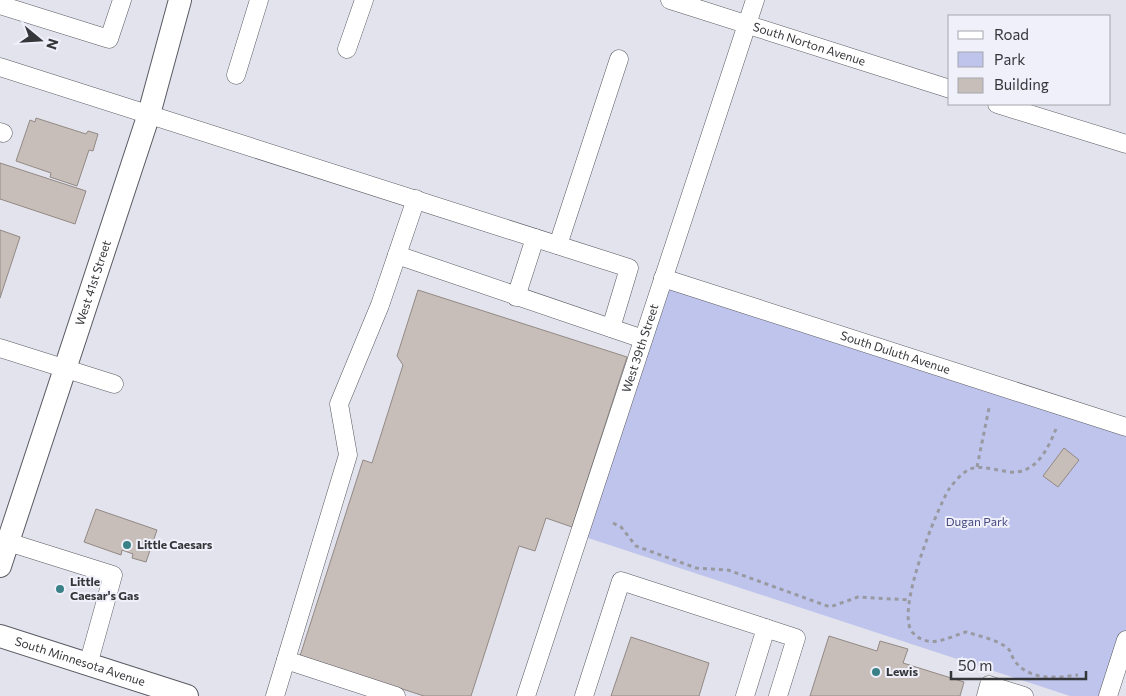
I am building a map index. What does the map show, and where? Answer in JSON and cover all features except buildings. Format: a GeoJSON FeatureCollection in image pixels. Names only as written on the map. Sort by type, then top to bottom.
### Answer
{"type":"FeatureCollection","features":[{"type":"Feature","properties":{"kind":"main road","name":"West 41st Street"},"geometry":{"type":"LineString","coordinates":[[0,566],[148,114],[180,0]]}},
{"type":"Feature","properties":{"kind":"main road","name":"South Minnesota Avenue"},"geometry":{"type":"LineString","coordinates":[[0,636],[88,664],[144,689],[187,696]]}},
{"type":"Feature","properties":{"kind":"street"},"geometry":{"type":"LineString","coordinates":[[0,5],[109,39],[122,0]]}},
{"type":"Feature","properties":{"kind":"street"},"geometry":{"type":"LineString","coordinates":[[236,75],[260,0]]}},
{"type":"Feature","properties":{"kind":"street"},"geometry":{"type":"LineString","coordinates":[[347,49],[364,0]]}},
{"type":"Feature","properties":{"kind":"street","name":"South Norton Avenue"},"geometry":{"type":"LineString","coordinates":[[670,0],[948,88]]}},
{"type":"Feature","properties":{"kind":"street","name":"West 39th Street"},"geometry":{"type":"LineString","coordinates":[[526,696],[755,0]]}},
{"type":"Feature","properties":{"kind":"street"},"geometry":{"type":"LineString","coordinates":[[558,245],[619,59]]}},
{"type":"Feature","properties":{"kind":"street"},"geometry":{"type":"LineString","coordinates":[[0,67],[630,268],[610,328]]}},
{"type":"Feature","properties":{"kind":"street"},"geometry":{"type":"LineString","coordinates":[[1000,105],[1126,144]]}},
{"type":"Feature","properties":{"kind":"street"},"geometry":{"type":"LineString","coordinates":[[275,696],[348,455],[340,404],[380,305],[416,199]]}},
{"type":"Feature","properties":{"kind":"street"},"geometry":{"type":"LineString","coordinates":[[516,297],[535,238]]}},
{"type":"Feature","properties":{"kind":"street"},"geometry":{"type":"LineString","coordinates":[[396,255],[643,339]]}},
{"type":"Feature","properties":{"kind":"street","name":"South Duluth Avenue"},"geometry":{"type":"LineString","coordinates":[[663,278],[1126,427]]}},
{"type":"Feature","properties":{"kind":"street"},"geometry":{"type":"LineString","coordinates":[[0,348],[114,384]]}},
{"type":"Feature","properties":{"kind":"street"},"geometry":{"type":"LineString","coordinates":[[8,542],[113,575],[88,664]]}},
{"type":"Feature","properties":{"kind":"street"},"geometry":{"type":"LineString","coordinates":[[584,696],[621,581],[796,638],[778,696]]}},
{"type":"Feature","properties":{"kind":"street"},"geometry":{"type":"LineString","coordinates":[[745,696],[766,628]]}},
{"type":"Feature","properties":{"kind":"street"},"geometry":{"type":"LineString","coordinates":[[1108,696],[1126,640]]}},
{"type":"Feature","properties":{"kind":"street"},"geometry":{"type":"LineString","coordinates":[[286,660],[396,696]]}},
{"type":"Feature","properties":{"kind":"street"},"geometry":{"type":"LineString","coordinates":[[986,696],[989,685],[1024,696]]}},
{"type":"Feature","properties":{"kind":"path"},"geometry":{"type":"LineString","coordinates":[[977,467],[989,408]]}},
{"type":"Feature","properties":{"kind":"path"},"geometry":{"type":"LineString","coordinates":[[1056,429],[1049,446],[1034,464],[1017,472],[977,467],[965,471],[950,488],[933,524],[910,600],[909,628],[916,636],[929,641],[940,642],[966,632],[1009,648],[1014,660],[1026,670],[1042,678],[1078,675]]}},
{"type":"Feature","properties":{"kind":"path"},"geometry":{"type":"LineString","coordinates":[[613,523],[620,527],[636,546],[696,568],[728,570],[830,607],[858,597],[910,600]]}},
{"type":"Feature","properties":{"kind":"green space","name":"Dugan Park"},"geometry":{"type":"Polygon","coordinates":[[[663,278],[1126,427],[1126,640],[1108,696],[1070,696],[579,535],[663,278]]]}},
{"type":"Feature","properties":{"kind":"place","name":"Little Caesars"},"geometry":{"type":"Point","coordinates":[127,545]}},
{"type":"Feature","properties":{"kind":"place","name":"Little Caesar's Gas"},"geometry":{"type":"Point","coordinates":[60,589]}},
{"type":"Feature","properties":{"kind":"place","name":"Lewis"},"geometry":{"type":"Point","coordinates":[876,672]}}]}
